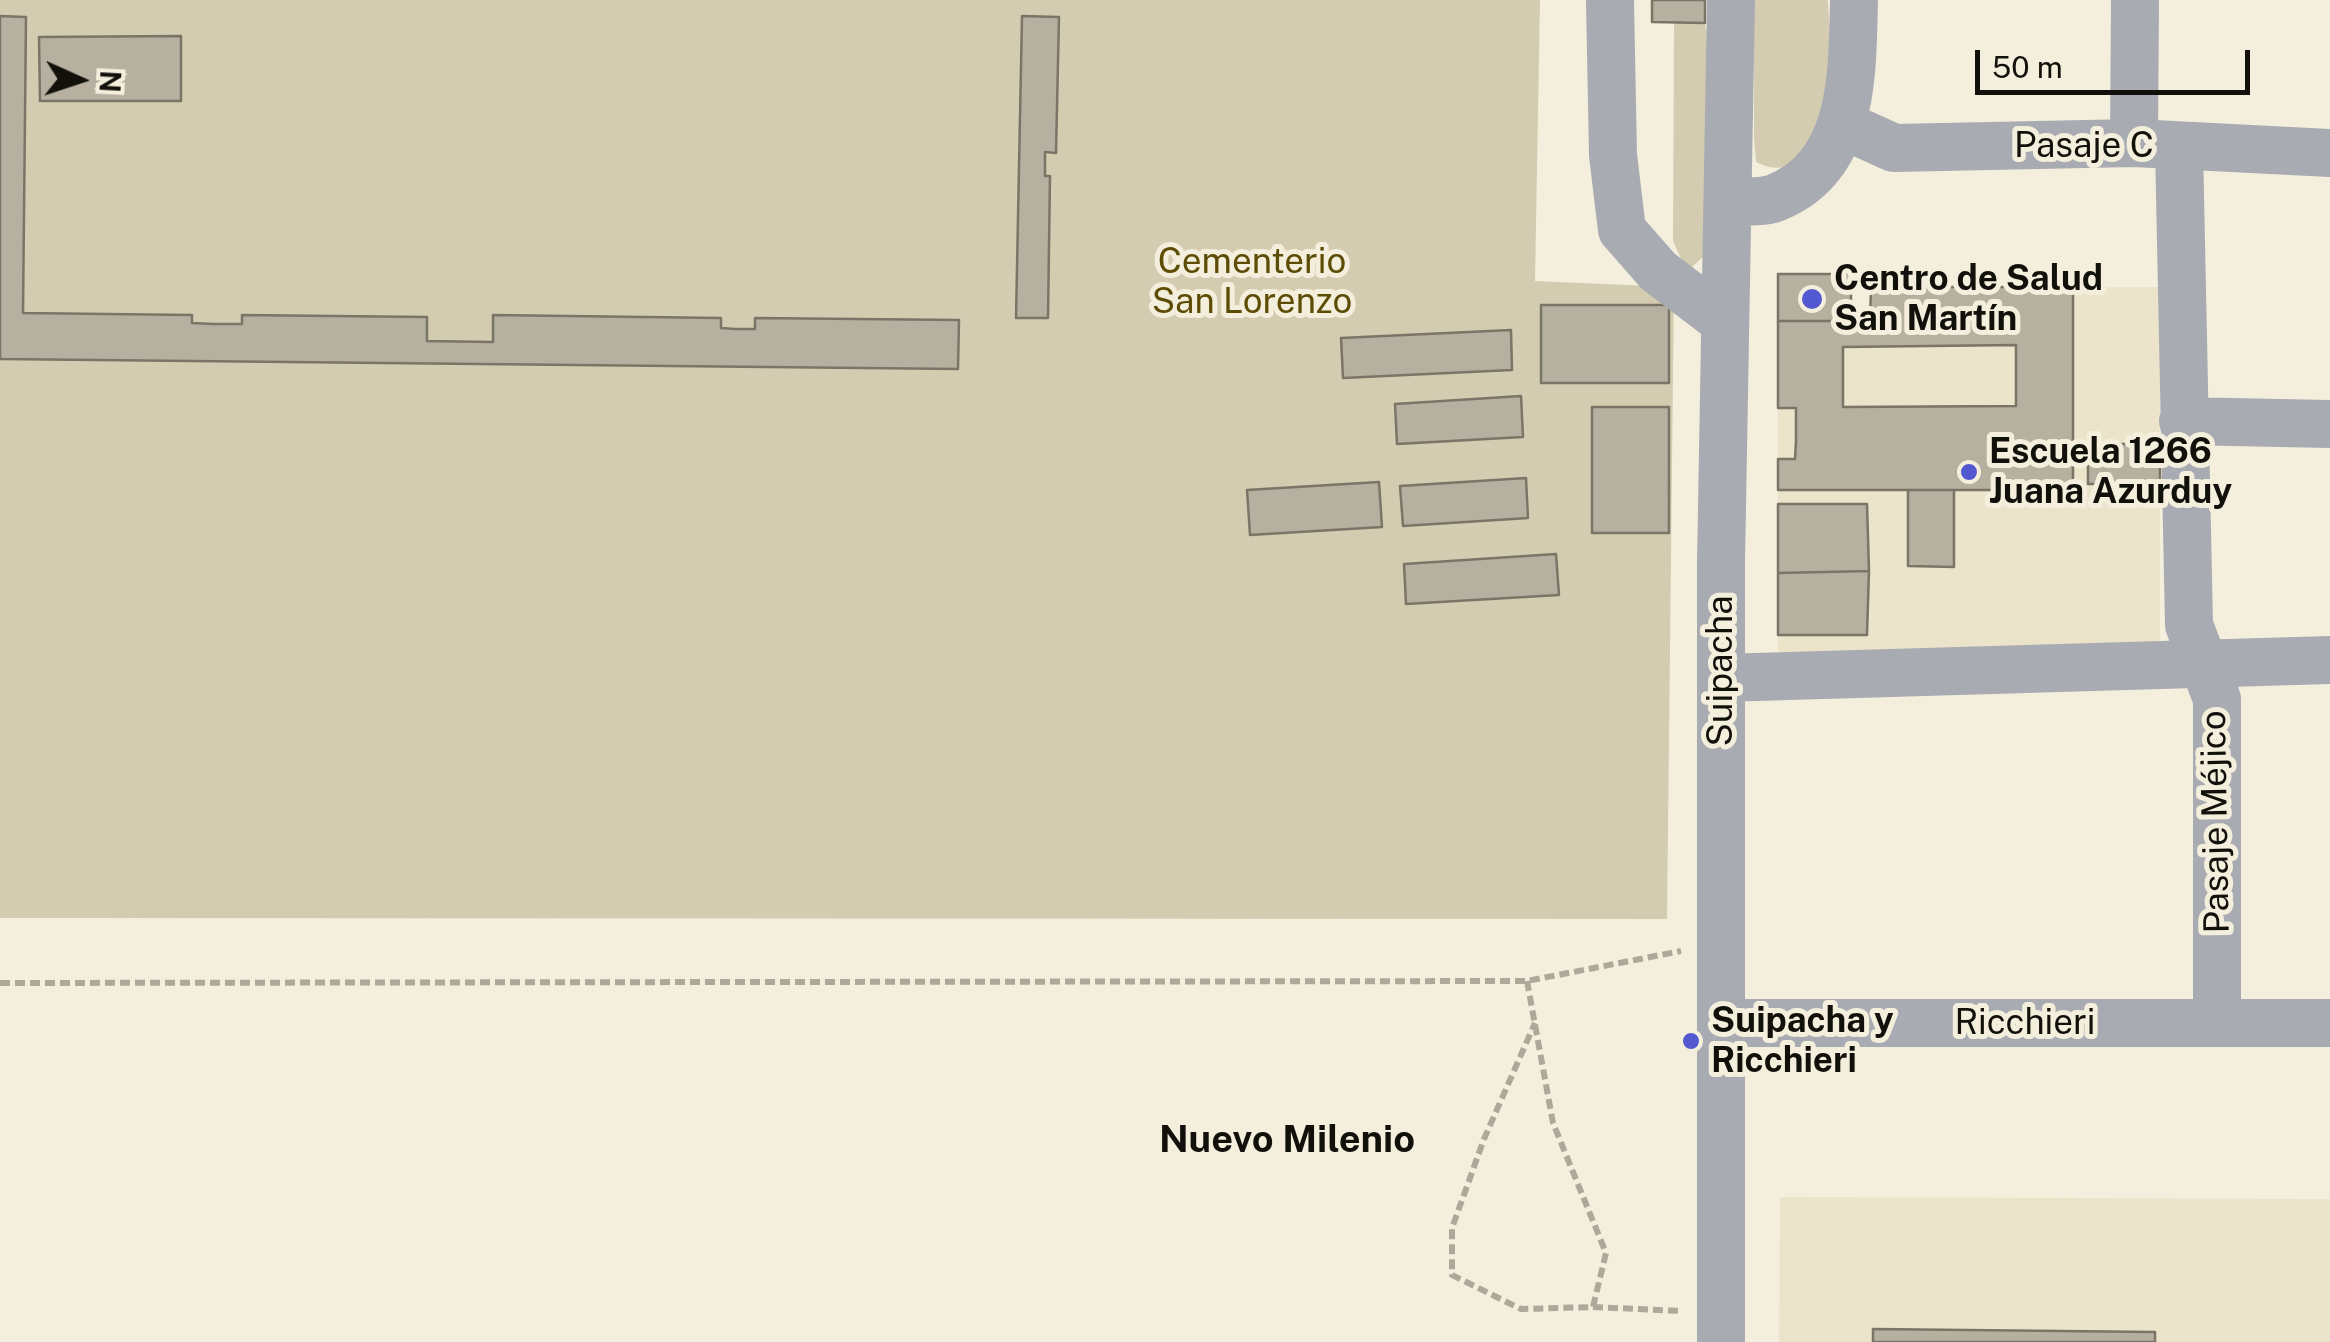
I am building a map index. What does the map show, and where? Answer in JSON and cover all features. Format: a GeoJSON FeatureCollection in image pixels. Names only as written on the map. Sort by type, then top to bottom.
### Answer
{"type":"FeatureCollection","features":[{"type":"Feature","properties":{"kind":"street"},"geometry":{"type":"LineString","coordinates":[[1610,0],[1613,155],[1622,230],[1658,271],[1725,322]]}},
{"type":"Feature","properties":{"kind":"street","name":"Suipacha"},"geometry":{"type":"LineString","coordinates":[[1721,1328],[1722,678],[1731,0]]}},
{"type":"Feature","properties":{"kind":"street"},"geometry":{"type":"LineString","coordinates":[[1728,202],[1773,199],[1802,181],[1828,154],[1843,125],[1852,84],[1854,0]]}},
{"type":"Feature","properties":{"kind":"street","name":"Pasaje Méjico"},"geometry":{"type":"LineString","coordinates":[[2136,0],[2156,145],[2182,422],[2189,625],[2217,699],[2218,1023]]}},
{"type":"Feature","properties":{"kind":"street","name":"Pasaje C"},"geometry":{"type":"LineString","coordinates":[[1843,125],[1894,148],[2156,145],[2330,154]]}},
{"type":"Feature","properties":{"kind":"street"},"geometry":{"type":"LineString","coordinates":[[2182,422],[2330,424]]}},
{"type":"Feature","properties":{"kind":"street"},"geometry":{"type":"LineString","coordinates":[[1722,678],[2204,668],[2330,660]]}},
{"type":"Feature","properties":{"kind":"street","name":"Ricchieri"},"geometry":{"type":"LineString","coordinates":[[1721,1023],[2330,1023]]}},
{"type":"Feature","properties":{"kind":"path"},"geometry":{"type":"LineString","coordinates":[[0,983],[1527,982],[1721,942]]}},
{"type":"Feature","properties":{"kind":"path"},"geometry":{"type":"LineString","coordinates":[[1527,982],[1553,1123],[1606,1252],[1592,1307]]}},
{"type":"Feature","properties":{"kind":"path"},"geometry":{"type":"LineString","coordinates":[[1535,1024],[1484,1139],[1452,1228],[1452,1275],[1521,1309],[1592,1307],[1721,1328]]}},
{"type":"Feature","properties":{"kind":"shaded area","name":"Escuela 1266 Juana Azurduy"},"geometry":{"type":"Polygon","coordinates":[[[1871,287],[2160,287],[2160,656],[1778,655],[1778,321],[1870,321],[1871,287]]]}},
{"type":"Feature","properties":{"kind":"shaded area"},"geometry":{"type":"Polygon","coordinates":[[[1780,1197],[2330,1199],[2330,1342],[1779,1342],[1780,1197]]]}},
{"type":"Feature","properties":{"kind":"green space","name":"Cementerio San Lorenzo"},"geometry":{"type":"Polygon","coordinates":[[[0,0],[1540,0],[1535,281],[1674,287],[1667,919],[0,918],[0,0]]]}},
{"type":"Feature","properties":{"kind":"green space"},"geometry":{"type":"Polygon","coordinates":[[[1754,0],[1828,0],[1831,63],[1827,104],[1812,141],[1793,162],[1778,168],[1756,162],[1754,0]]]}},
{"type":"Feature","properties":{"kind":"green space"},"geometry":{"type":"Polygon","coordinates":[[[1674,23],[1705,23],[1715,105],[1707,253],[1692,267],[1684,265],[1673,241],[1674,23]]]}},
{"type":"Feature","properties":{"kind":"building"},"geometry":{"type":"Polygon","coordinates":[[[1652,0],[1705,0],[1705,23],[1652,22],[1652,0]]]}},
{"type":"Feature","properties":{"kind":"building"},"geometry":{"type":"Polygon","coordinates":[[[0,16],[26,17],[23,313],[192,315],[192,323],[213,324],[242,324],[242,315],[427,317],[427,341],[493,342],[493,315],[721,318],[721,328],[735,329],[755,329],[755,318],[959,320],[958,369],[0,359],[0,16]]]}},
{"type":"Feature","properties":{"kind":"building"},"geometry":{"type":"Polygon","coordinates":[[[1022,16],[1059,17],[1056,153],[1045,152],[1045,176],[1050,176],[1048,318],[1016,318],[1022,16]]]}},
{"type":"Feature","properties":{"kind":"building"},"geometry":{"type":"Polygon","coordinates":[[[181,36],[181,101],[40,101],[39,37],[181,36]]]}},
{"type":"Feature","properties":{"kind":"building"},"geometry":{"type":"Polygon","coordinates":[[[1778,274],[1851,274],[1851,321],[1778,321],[1778,274]]]}},
{"type":"Feature","properties":{"kind":"building"},"geometry":{"type":"Polygon","coordinates":[[[1871,287],[2073,287],[2073,490],[1778,490],[1778,459],[1795,459],[1796,408],[1778,408],[1778,321],[1870,321],[1871,287]],[[2016,345],[1843,347],[1843,407],[2016,406],[2016,345]]]}},
{"type":"Feature","properties":{"kind":"building"},"geometry":{"type":"Polygon","coordinates":[[[1541,305],[1669,305],[1669,383],[1541,383],[1541,305]]]}},
{"type":"Feature","properties":{"kind":"building"},"geometry":{"type":"Polygon","coordinates":[[[1511,330],[1512,370],[1343,378],[1341,338],[1511,330]]]}},
{"type":"Feature","properties":{"kind":"building"},"geometry":{"type":"Polygon","coordinates":[[[1521,396],[1523,437],[1397,444],[1395,404],[1521,396]]]}},
{"type":"Feature","properties":{"kind":"building"},"geometry":{"type":"Polygon","coordinates":[[[1592,407],[1669,407],[1669,533],[1592,533],[1592,407]]]}},
{"type":"Feature","properties":{"kind":"building"},"geometry":{"type":"Polygon","coordinates":[[[2088,444],[2160,444],[2160,484],[2088,484],[2088,444]]]}},
{"type":"Feature","properties":{"kind":"building"},"geometry":{"type":"Polygon","coordinates":[[[1526,478],[1528,518],[1403,526],[1400,486],[1526,478]]]}},
{"type":"Feature","properties":{"kind":"building"},"geometry":{"type":"Polygon","coordinates":[[[1379,482],[1382,527],[1250,535],[1247,490],[1379,482]]]}},
{"type":"Feature","properties":{"kind":"building"},"geometry":{"type":"Polygon","coordinates":[[[1908,490],[1954,490],[1954,567],[1908,566],[1908,490]]]}},
{"type":"Feature","properties":{"kind":"building"},"geometry":{"type":"Polygon","coordinates":[[[1778,504],[1867,504],[1869,571],[1778,573],[1778,504]]]}},
{"type":"Feature","properties":{"kind":"building"},"geometry":{"type":"Polygon","coordinates":[[[1556,554],[1559,595],[1406,604],[1404,564],[1556,554]]]}},
{"type":"Feature","properties":{"kind":"building"},"geometry":{"type":"Polygon","coordinates":[[[1869,571],[1867,635],[1778,635],[1778,573],[1869,571]]]}},
{"type":"Feature","properties":{"kind":"building"},"geometry":{"type":"Polygon","coordinates":[[[1873,1329],[2155,1332],[2155,1342],[1873,1342],[1873,1329]]]}},
{"type":"Feature","properties":{"kind":"place","name":"Centro de Salud San Martín"},"geometry":{"type":"Point","coordinates":[1812,299]}},
{"type":"Feature","properties":{"kind":"place","name":"Escuela 1266 Juana Azurduy"},"geometry":{"type":"Point","coordinates":[1969,472]}},
{"type":"Feature","properties":{"kind":"place","name":"Suipacha y Ricchieri"},"geometry":{"type":"Point","coordinates":[1691,1041]}},
{"type":"Feature","properties":{"kind":"district","name":"Nuevo Milenio"},"geometry":{"type":"Point","coordinates":[1287,1140]}}]}
